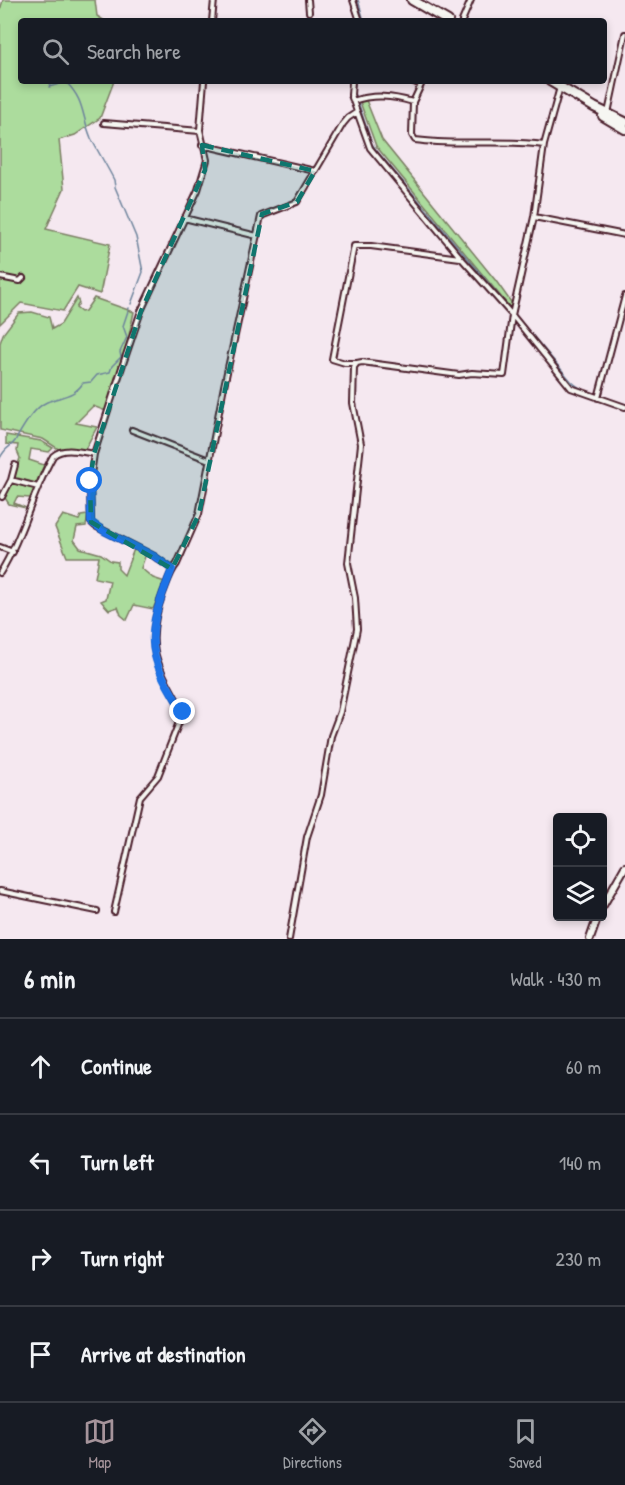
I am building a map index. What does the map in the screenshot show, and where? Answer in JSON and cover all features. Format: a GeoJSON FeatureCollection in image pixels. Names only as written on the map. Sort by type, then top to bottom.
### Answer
{"type":"FeatureCollection","features":[{"type":"Feature","properties":{"kind":"highway"},"geometry":{"type":"LineString","coordinates":[[412,0],[443,18]]}},
{"type":"Feature","properties":{"kind":"highway"},"geometry":{"type":"LineString","coordinates":[[555,84],[625,122]]}},
{"type":"Feature","properties":{"kind":"highway"},"geometry":{"type":"LineString","coordinates":[[594,107],[604,117],[625,129]]}},
{"type":"Feature","properties":{"kind":"main road"},"geometry":{"type":"LineString","coordinates":[[607,900],[625,867]]}},
{"type":"Feature","properties":{"kind":"main road"},"geometry":{"type":"LineString","coordinates":[[590,939],[596,921]]}},
{"type":"Feature","properties":{"kind":"street"},"geometry":{"type":"LineString","coordinates":[[212,18],[214,0]]}},
{"type":"Feature","properties":{"kind":"street"},"geometry":{"type":"LineString","coordinates":[[308,0],[309,12]]}},
{"type":"Feature","properties":{"kind":"street"},"geometry":{"type":"LineString","coordinates":[[353,0],[359,18]]}},
{"type":"Feature","properties":{"kind":"street"},"geometry":{"type":"LineString","coordinates":[[463,18],[471,0]]}},
{"type":"Feature","properties":{"kind":"street"},"geometry":{"type":"LineString","coordinates":[[608,113],[625,34]]}},
{"type":"Feature","properties":{"kind":"street"},"geometry":{"type":"LineString","coordinates":[[172,569],[154,556],[91,522],[90,481],[94,454],[141,310],[198,190],[205,170],[206,156],[200,131],[204,84]]}},
{"type":"Feature","properties":{"kind":"street"},"geometry":{"type":"LineString","coordinates":[[352,84],[351,95],[370,148],[461,258],[513,313],[571,388],[625,407]]}},
{"type":"Feature","properties":{"kind":"street"},"geometry":{"type":"LineString","coordinates":[[421,84],[413,102],[412,135],[415,140],[544,145]]}},
{"type":"Feature","properties":{"kind":"street"},"geometry":{"type":"LineString","coordinates":[[461,258],[371,246],[354,246],[332,359],[345,363],[362,362],[459,375],[472,373],[504,375],[513,313],[534,217],[544,145],[560,87]]}},
{"type":"Feature","properties":{"kind":"street"},"geometry":{"type":"LineString","coordinates":[[353,101],[387,96],[413,102]]}},
{"type":"Feature","properties":{"kind":"street"},"geometry":{"type":"LineString","coordinates":[[114,912],[140,797],[158,776],[183,712],[156,659],[152,634],[156,612],[172,569],[177,564],[199,514],[261,216],[297,202],[348,118],[357,112]]}},
{"type":"Feature","properties":{"kind":"street"},"geometry":{"type":"LineString","coordinates":[[104,123],[200,131]]}},
{"type":"Feature","properties":{"kind":"street"},"geometry":{"type":"LineString","coordinates":[[202,144],[315,171]]}},
{"type":"Feature","properties":{"kind":"street"},"geometry":{"type":"LineString","coordinates":[[534,217],[625,235]]}},
{"type":"Feature","properties":{"kind":"street"},"geometry":{"type":"LineString","coordinates":[[184,218],[257,236]]}},
{"type":"Feature","properties":{"kind":"street"},"geometry":{"type":"LineString","coordinates":[[0,277],[20,281],[23,278]]}},
{"type":"Feature","properties":{"kind":"street"},"geometry":{"type":"LineString","coordinates":[[598,398],[625,296]]}},
{"type":"Feature","properties":{"kind":"street"},"geometry":{"type":"LineString","coordinates":[[289,939],[307,837],[321,795],[331,736],[340,711],[357,629],[355,598],[348,563],[361,444],[352,403],[354,367],[357,363]]}},
{"type":"Feature","properties":{"kind":"street"},"geometry":{"type":"LineString","coordinates":[[132,430],[209,460]]}},
{"type":"Feature","properties":{"kind":"street"},"geometry":{"type":"LineString","coordinates":[[0,573],[13,552],[44,472],[57,452],[73,451],[94,454]]}},
{"type":"Feature","properties":{"kind":"street"},"geometry":{"type":"LineString","coordinates":[[2,497],[11,480],[15,465]]}},
{"type":"Feature","properties":{"kind":"street"},"geometry":{"type":"LineString","coordinates":[[11,480],[38,487]]}},
{"type":"Feature","properties":{"kind":"street"},"geometry":{"type":"LineString","coordinates":[[0,547],[13,552]]}},
{"type":"Feature","properties":{"kind":"street"},"geometry":{"type":"LineString","coordinates":[[0,891],[97,911]]}},
{"type":"Feature","properties":{"kind":"highlighted area"},"geometry":{"type":"Polygon","coordinates":[[[202,145],[315,171],[297,202],[262,214],[199,514],[172,569],[91,522],[90,481],[94,454],[141,311],[205,170],[202,145]]]}},
{"type":"Feature","properties":{"kind":"green space"},"geometry":{"type":"Polygon","coordinates":[[[3,0],[95,0],[97,16],[100,18],[18,18],[18,84],[113,84],[100,118],[75,135],[59,140],[64,189],[46,229],[110,244],[100,294],[78,287],[63,311],[21,303],[0,324],[0,10],[3,0]]]}},
{"type":"Feature","properties":{"kind":"green space"},"geometry":{"type":"Polygon","coordinates":[[[366,100],[382,140],[496,281],[513,305],[512,310],[376,146],[360,102],[366,100]]]}},
{"type":"Feature","properties":{"kind":"green space"},"geometry":{"type":"Polygon","coordinates":[[[77,298],[79,303],[76,308],[81,312],[85,311],[94,298],[134,312],[126,349],[106,411],[93,406],[76,423],[97,427],[84,451],[73,448],[60,450],[43,439],[0,430],[0,343],[3,334],[19,313],[32,312],[49,317],[52,329],[61,324],[77,298]]]}},
{"type":"Feature","properties":{"kind":"green space"},"geometry":{"type":"Polygon","coordinates":[[[6,435],[41,441],[53,448],[49,452],[31,449],[29,460],[44,465],[36,483],[14,477],[20,458],[17,451],[18,445],[6,444],[6,435]]]}},
{"type":"Feature","properties":{"kind":"green space"},"geometry":{"type":"Polygon","coordinates":[[[11,483],[35,489],[30,498],[17,497],[14,503],[26,508],[9,504],[5,498],[11,483]]]}},
{"type":"Feature","properties":{"kind":"green space"},"geometry":{"type":"Polygon","coordinates":[[[63,515],[79,520],[81,516],[88,515],[86,526],[77,527],[74,540],[80,548],[118,562],[118,569],[124,575],[134,549],[146,554],[141,568],[153,578],[165,582],[153,609],[134,605],[127,620],[121,615],[118,607],[109,610],[101,601],[106,599],[110,581],[95,578],[99,557],[67,557],[55,527],[63,515]]]}},
{"type":"Feature","properties":{"kind":"waterway"},"geometry":{"type":"LineString","coordinates":[[358,0],[363,18]]}},
{"type":"Feature","properties":{"kind":"waterway"},"geometry":{"type":"LineString","coordinates":[[50,84],[49,87],[59,84]]}},
{"type":"Feature","properties":{"kind":"waterway"},"geometry":{"type":"LineString","coordinates":[[68,84],[77,95],[91,138],[114,180],[136,237],[143,272],[131,304]]}},
{"type":"Feature","properties":{"kind":"waterway"},"geometry":{"type":"LineString","coordinates":[[355,84],[356,98]]}},
{"type":"Feature","properties":{"kind":"waterway"},"geometry":{"type":"LineString","coordinates":[[358,102],[372,144],[377,151],[571,381],[589,392],[625,404]]}},
{"type":"Feature","properties":{"kind":"waterway"},"geometry":{"type":"LineString","coordinates":[[0,458],[42,405],[71,394],[83,383],[91,382],[97,375],[110,372],[112,366],[121,357],[120,352],[127,337],[123,326],[129,308]]}},
{"type":"Feature","properties":{"kind":"route"},"geometry":{"type":"LineString","coordinates":[[90,481],[91,522],[94,526],[136,546],[172,569],[156,612],[152,634],[153,648],[164,677],[183,712]]}}]}
